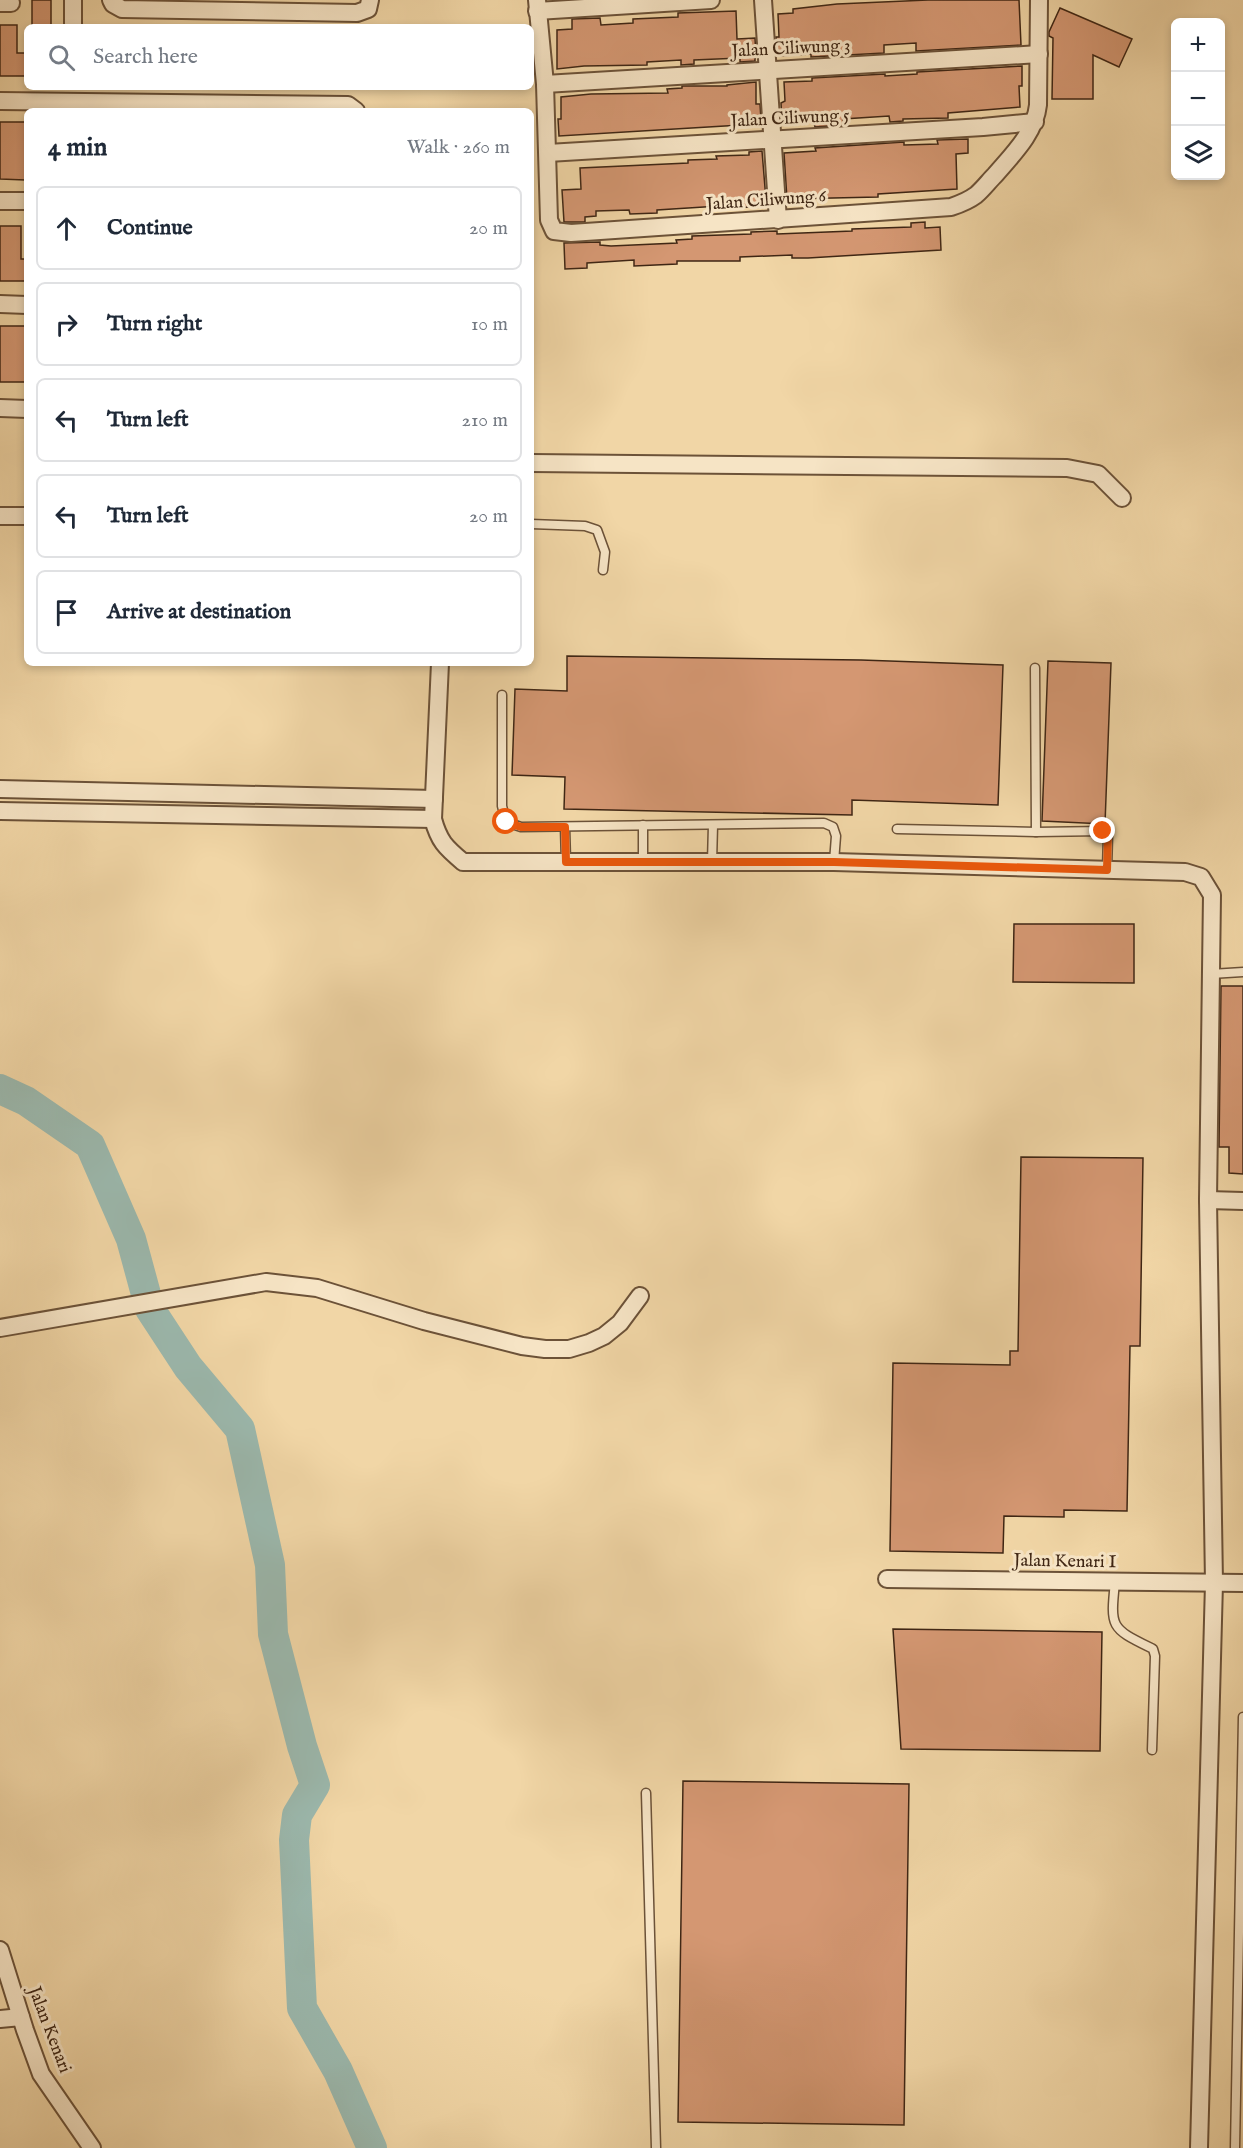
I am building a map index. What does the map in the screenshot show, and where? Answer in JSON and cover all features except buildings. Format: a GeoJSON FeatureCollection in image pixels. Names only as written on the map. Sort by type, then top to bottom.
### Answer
{"type":"FeatureCollection","features":[{"type":"Feature","properties":{"kind":"street"},"geometry":{"type":"LineString","coordinates":[[73,0],[73,24]]}},
{"type":"Feature","properties":{"kind":"street"},"geometry":{"type":"LineString","coordinates":[[548,153],[545,84],[537,5],[711,0]]}},
{"type":"Feature","properties":{"kind":"street"},"geometry":{"type":"LineString","coordinates":[[763,0],[778,220]]}},
{"type":"Feature","properties":{"kind":"street"},"geometry":{"type":"LineString","coordinates":[[1035,122],[1038,105],[1039,0]]}},
{"type":"Feature","properties":{"kind":"street"},"geometry":{"type":"LineString","coordinates":[[112,2],[122,9],[357,13],[369,4]]}},
{"type":"Feature","properties":{"kind":"street","name":"Jalan Ciliwung 3"},"geometry":{"type":"LineString","coordinates":[[545,84],[1039,54]]}},
{"type":"Feature","properties":{"kind":"street"},"geometry":{"type":"LineString","coordinates":[[0,101],[72,100],[348,105],[352,108]]}},
{"type":"Feature","properties":{"kind":"street","name":"Jalan Ciliwung 5"},"geometry":{"type":"LineString","coordinates":[[548,153],[1035,122]]}},
{"type":"Feature","properties":{"kind":"street","name":"Jalan Ciliwung 6"},"geometry":{"type":"LineString","coordinates":[[548,153],[549,220],[554,231],[571,233],[778,220],[951,207],[966,202],[977,194],[1023,142],[1035,122]]}},
{"type":"Feature","properties":{"kind":"street"},"geometry":{"type":"LineString","coordinates":[[0,201],[24,201]]}},
{"type":"Feature","properties":{"kind":"street"},"geometry":{"type":"LineString","coordinates":[[0,304],[24,304]]}},
{"type":"Feature","properties":{"kind":"street"},"geometry":{"type":"LineString","coordinates":[[0,408],[24,409]]}},
{"type":"Feature","properties":{"kind":"street"},"geometry":{"type":"LineString","coordinates":[[534,463],[1067,468],[1098,474],[1122,498]]}},
{"type":"Feature","properties":{"kind":"street"},"geometry":{"type":"LineString","coordinates":[[0,516],[24,516]]}},
{"type":"Feature","properties":{"kind":"street"},"geometry":{"type":"LineString","coordinates":[[440,666],[433,819],[437,835],[444,846],[463,862],[834,862],[1185,872],[1202,877],[1212,895],[1208,1200],[1214,1583],[1199,2148]]}},
{"type":"Feature","properties":{"kind":"street"},"geometry":{"type":"LineString","coordinates":[[0,789],[434,799]]}},
{"type":"Feature","properties":{"kind":"street"},"geometry":{"type":"LineString","coordinates":[[0,811],[433,819]]}},
{"type":"Feature","properties":{"kind":"street"},"geometry":{"type":"LineString","coordinates":[[1208,1200],[1243,1201]]}},
{"type":"Feature","properties":{"kind":"street"},"geometry":{"type":"LineString","coordinates":[[0,1328],[266,1282],[316,1287],[477,1336],[545,1349],[569,1349],[604,1336],[620,1323],[640,1296]]}},
{"type":"Feature","properties":{"kind":"street","name":"Jalan Kenari I"},"geometry":{"type":"LineString","coordinates":[[887,1579],[1243,1583]]}},
{"type":"Feature","properties":{"kind":"street","name":"Jalan Kenari"},"geometry":{"type":"LineString","coordinates":[[0,1950],[41,2074],[92,2148]]}},
{"type":"Feature","properties":{"kind":"street"},"geometry":{"type":"LineString","coordinates":[[0,2019],[21,2017]]}},
{"type":"Feature","properties":{"kind":"lane"},"geometry":{"type":"LineString","coordinates":[[534,524],[585,525],[597,530],[604,552],[603,570]]}},
{"type":"Feature","properties":{"kind":"lane"},"geometry":{"type":"LineString","coordinates":[[1035,668],[1036,832]]}},
{"type":"Feature","properties":{"kind":"lane"},"geometry":{"type":"LineString","coordinates":[[502,694],[502,806],[506,822],[521,827],[824,823],[833,827],[836,836],[834,862]]}},
{"type":"Feature","properties":{"kind":"lane"},"geometry":{"type":"LineString","coordinates":[[643,825],[643,862]]}},
{"type":"Feature","properties":{"kind":"lane"},"geometry":{"type":"LineString","coordinates":[[712,862],[713,825]]}},
{"type":"Feature","properties":{"kind":"lane"},"geometry":{"type":"LineString","coordinates":[[565,827],[566,862]]}},
{"type":"Feature","properties":{"kind":"lane"},"geometry":{"type":"LineString","coordinates":[[897,829],[1103,831],[1108,835],[1107,870]]}},
{"type":"Feature","properties":{"kind":"lane"},"geometry":{"type":"LineString","coordinates":[[1211,974],[1243,972]]}},
{"type":"Feature","properties":{"kind":"lane"},"geometry":{"type":"LineString","coordinates":[[1115,1582],[1113,1621],[1120,1631],[1154,1649],[1152,1750]]}},
{"type":"Feature","properties":{"kind":"lane"},"geometry":{"type":"LineString","coordinates":[[1235,2148],[1243,1717]]}},
{"type":"Feature","properties":{"kind":"lane"},"geometry":{"type":"LineString","coordinates":[[646,1793],[656,2148]]}},
{"type":"Feature","properties":{"kind":"waterway"},"geometry":{"type":"LineString","coordinates":[[0,1089],[26,1101],[90,1145],[131,1239],[150,1309],[188,1367],[240,1429],[270,1565],[273,1634],[302,1746],[315,1785],[297,1815],[294,1840],[302,2008],[338,2071],[372,2148]]}},
{"type":"Feature","properties":{"kind":"route"},"geometry":{"type":"LineString","coordinates":[[506,822],[521,827],[565,827],[566,862],[834,862],[1107,870],[1108,835],[1103,831]]}}]}
